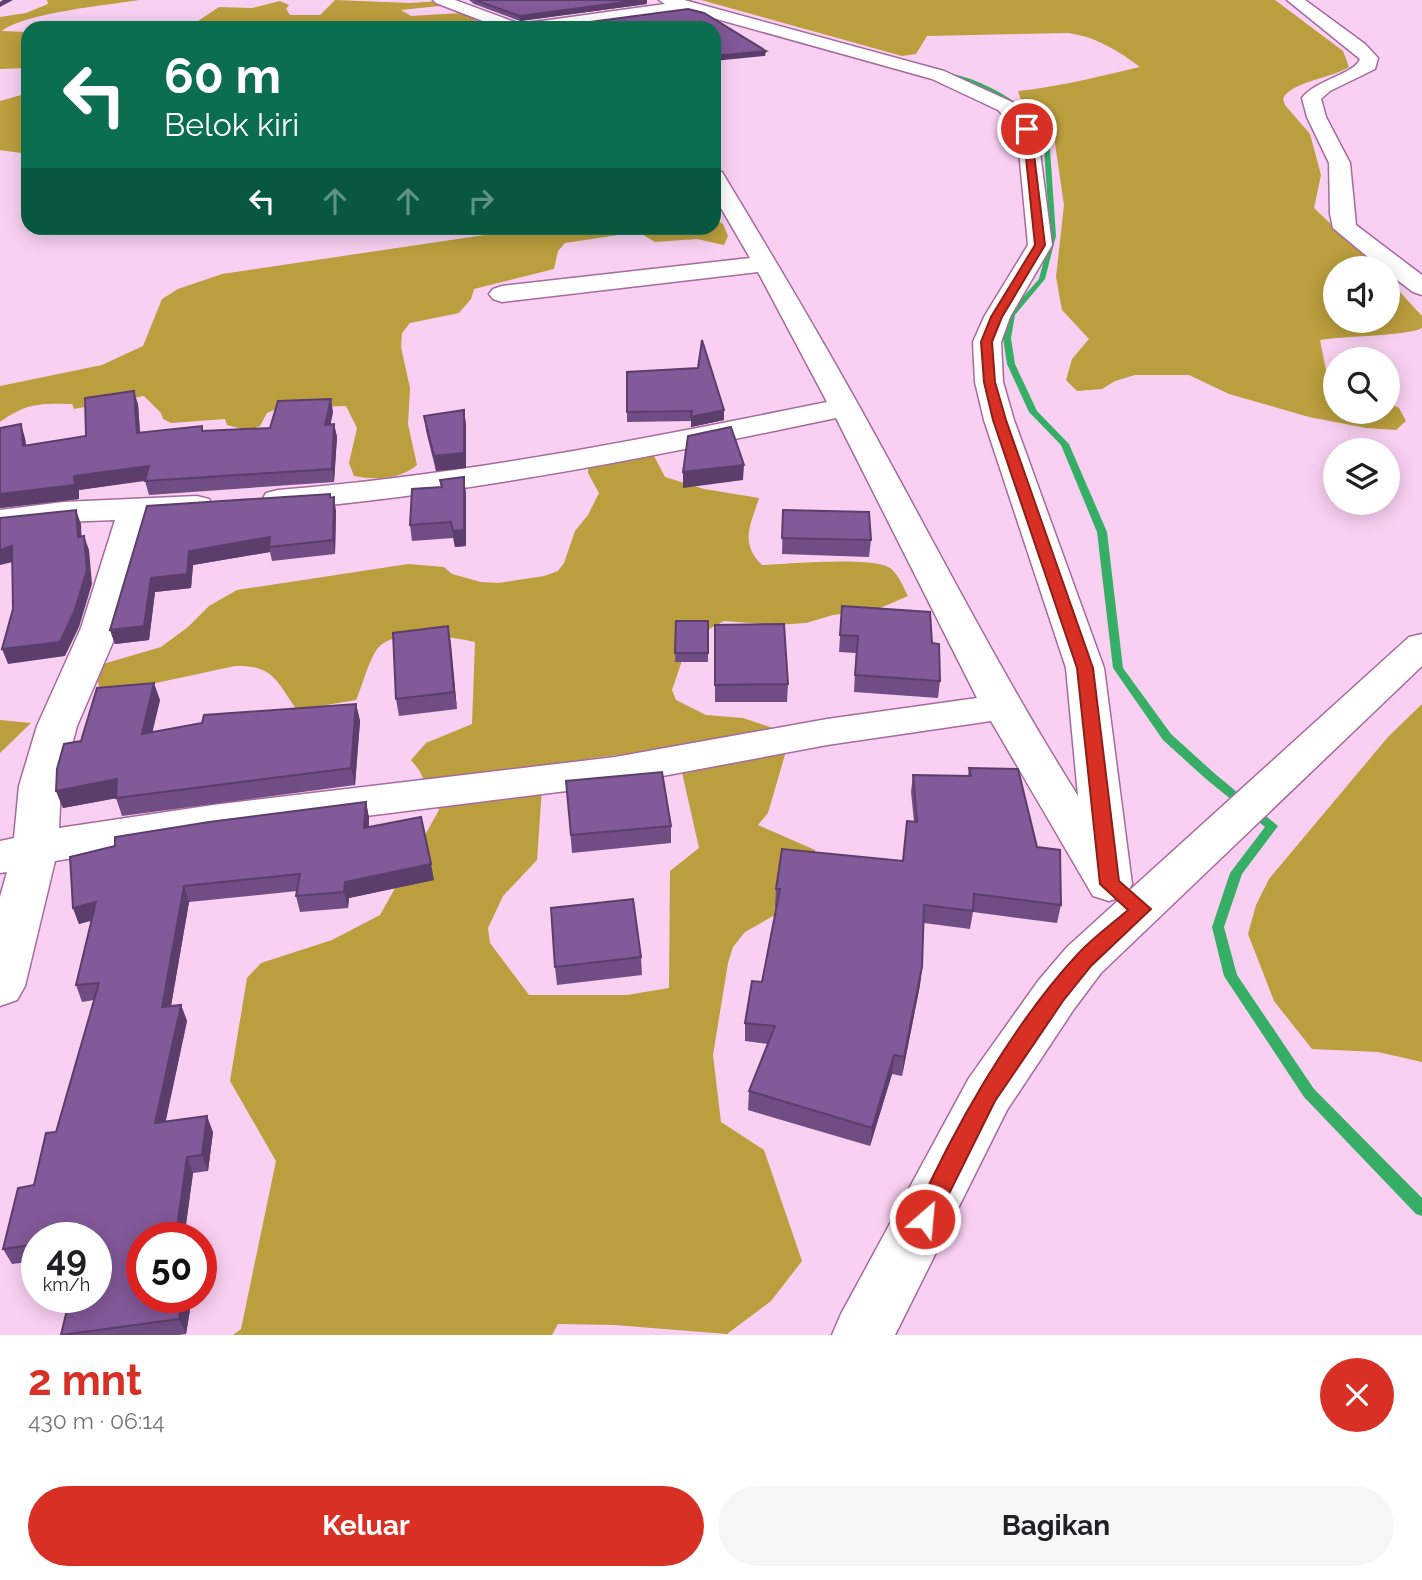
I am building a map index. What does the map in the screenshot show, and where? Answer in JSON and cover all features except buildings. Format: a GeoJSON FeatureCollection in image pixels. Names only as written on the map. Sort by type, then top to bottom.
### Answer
{"type":"FeatureCollection","features":[{"type":"Feature","properties":{"kind":"street"},"geometry":{"type":"LineString","coordinates":[[441,0],[497,21]]}},
{"type":"Feature","properties":{"kind":"street"},"geometry":{"type":"LineString","coordinates":[[1295,0],[1369,58],[1369,65],[1359,73],[1324,86],[1311,98],[1312,110],[1332,140],[1342,173],[1340,205],[1345,228],[1422,287]]}},
{"type":"Feature","properties":{"kind":"street"},"geometry":{"type":"LineString","coordinates":[[566,21],[678,3],[938,75],[1005,106],[1027,129],[1040,245],[997,317],[987,342],[989,382],[999,420],[1085,668],[1125,897]]}},
{"type":"Feature","properties":{"kind":"street"},"geometry":{"type":"LineString","coordinates":[[721,189],[845,407],[1002,707],[1125,897]]}},
{"type":"Feature","properties":{"kind":"street"},"geometry":{"type":"LineString","coordinates":[[502,294],[766,264]]}},
{"type":"Feature","properties":{"kind":"street"},"geometry":{"type":"LineString","coordinates":[[0,520],[62,512],[380,492],[524,472],[845,407]]}},
{"type":"Feature","properties":{"kind":"street"},"geometry":{"type":"LineString","coordinates":[[0,986],[18,852],[57,726],[100,628],[134,509]]}},
{"type":"Feature","properties":{"kind":"street"},"geometry":{"type":"LineString","coordinates":[[863,1335],[988,1094],[1056,995],[1084,960],[1125,897],[1226,829],[1422,645]]}},
{"type":"Feature","properties":{"kind":"street"},"geometry":{"type":"LineString","coordinates":[[18,852],[213,820],[615,771],[827,732],[1002,707]]}},
{"type":"Feature","properties":{"kind":"shaded area"},"geometry":{"type":"Polygon","coordinates":[[[47,0],[139,0],[21,21],[2,31],[21,32],[21,68],[0,69],[0,17],[26,13],[48,4],[47,0]]]}},
{"type":"Feature","properties":{"kind":"shaded area"},"geometry":{"type":"Polygon","coordinates":[[[335,0],[410,3],[455,0],[450,5],[401,10],[411,16],[461,13],[477,21],[198,21],[219,7],[252,8],[280,1],[289,5],[286,9],[290,15],[320,15],[335,0]]]}},
{"type":"Feature","properties":{"kind":"shaded area"},"geometry":{"type":"Polygon","coordinates":[[[701,0],[1275,0],[1343,51],[1349,67],[1302,84],[1287,93],[1283,99],[1310,134],[1321,175],[1314,208],[1364,256],[1323,256],[1323,333],[1397,333],[1320,340],[1323,355],[1323,420],[1229,394],[1189,375],[1135,375],[1115,381],[1102,389],[1077,391],[1066,380],[1072,359],[1089,339],[1062,310],[1056,277],[1064,205],[1053,130],[1021,100],[1018,91],[1140,67],[1097,41],[1068,33],[927,36],[916,54],[902,56],[701,0]]]}},
{"type":"Feature","properties":{"kind":"shaded area"},"geometry":{"type":"Polygon","coordinates":[[[21,95],[21,153],[0,150],[0,101],[21,95]]]}},
{"type":"Feature","properties":{"kind":"shaded area"},"geometry":{"type":"Polygon","coordinates":[[[721,223],[728,236],[724,245],[697,239],[655,242],[643,235],[721,235],[721,223]]]}},
{"type":"Feature","properties":{"kind":"shaded area"},"geometry":{"type":"Polygon","coordinates":[[[484,235],[618,235],[565,243],[558,251],[554,269],[474,289],[471,299],[459,313],[410,323],[402,333],[401,347],[410,388],[408,424],[417,465],[403,474],[379,478],[354,476],[349,463],[357,428],[346,406],[279,408],[267,413],[260,426],[249,431],[227,425],[225,419],[171,423],[163,419],[161,413],[144,396],[74,409],[72,404],[34,406],[18,411],[0,422],[0,386],[102,365],[143,346],[162,299],[178,289],[222,274],[484,235]]]}},
{"type":"Feature","properties":{"kind":"shaded area"},"geometry":{"type":"Polygon","coordinates":[[[1400,292],[1422,316],[1422,328],[1400,333],[1400,292]]]}},
{"type":"Feature","properties":{"kind":"shaded area"},"geometry":{"type":"Polygon","coordinates":[[[1400,410],[1406,421],[1396,430],[1345,424],[1400,424],[1400,410]]]}},
{"type":"Feature","properties":{"kind":"shaded area"},"geometry":{"type":"Polygon","coordinates":[[[653,454],[665,477],[704,489],[759,498],[750,525],[749,541],[755,557],[762,565],[809,562],[881,564],[893,571],[908,596],[878,609],[833,615],[806,623],[776,625],[724,621],[689,640],[672,690],[676,700],[706,715],[743,718],[791,734],[768,813],[758,825],[815,850],[819,890],[745,932],[733,947],[713,1055],[721,1122],[764,1150],[802,1261],[771,1301],[727,1334],[614,1325],[558,1324],[552,1335],[233,1335],[241,1329],[276,1161],[230,1081],[247,978],[261,963],[332,940],[380,915],[439,810],[411,760],[426,743],[472,724],[475,642],[410,636],[386,642],[375,653],[356,700],[297,710],[273,677],[258,668],[248,666],[235,666],[100,695],[97,674],[103,664],[161,647],[188,627],[209,606],[237,590],[408,564],[444,567],[452,574],[481,582],[498,583],[544,576],[558,571],[564,563],[575,531],[588,515],[599,493],[588,473],[588,466],[653,454]],[[655,753],[588,759],[543,774],[537,860],[503,896],[488,928],[490,943],[529,995],[627,995],[669,988],[670,871],[699,848],[681,768],[655,753]]]}},
{"type":"Feature","properties":{"kind":"shaded area"},"geometry":{"type":"Polygon","coordinates":[[[1422,704],[1422,1062],[1378,1052],[1312,1049],[1274,1001],[1248,934],[1256,905],[1269,879],[1388,737],[1422,704]]]}},
{"type":"Feature","properties":{"kind":"shaded area"},"geometry":{"type":"Polygon","coordinates":[[[0,720],[31,723],[0,753],[0,720]]]}},
{"type":"Feature","properties":{"kind":"waterway"},"geometry":{"type":"LineString","coordinates":[[685,0],[709,7]]}},
{"type":"Feature","properties":{"kind":"waterway"},"geometry":{"type":"LineString","coordinates":[[944,73],[1009,100],[1041,127],[1037,124],[1047,149],[1053,236],[1042,279],[1011,315],[1007,338],[1011,364],[1033,412],[1065,444],[1102,532],[1118,668],[1167,737],[1272,826],[1236,873],[1218,927],[1231,976],[1309,1093],[1422,1209]]}},
{"type":"Feature","properties":{"kind":"route"},"geometry":{"type":"LineString","coordinates":[[925,1219],[988,1094],[1056,995],[1084,960],[1141,909],[1110,884],[1085,668],[999,420],[989,382],[987,342],[1009,295],[1040,245],[1027,129]]}}]}
